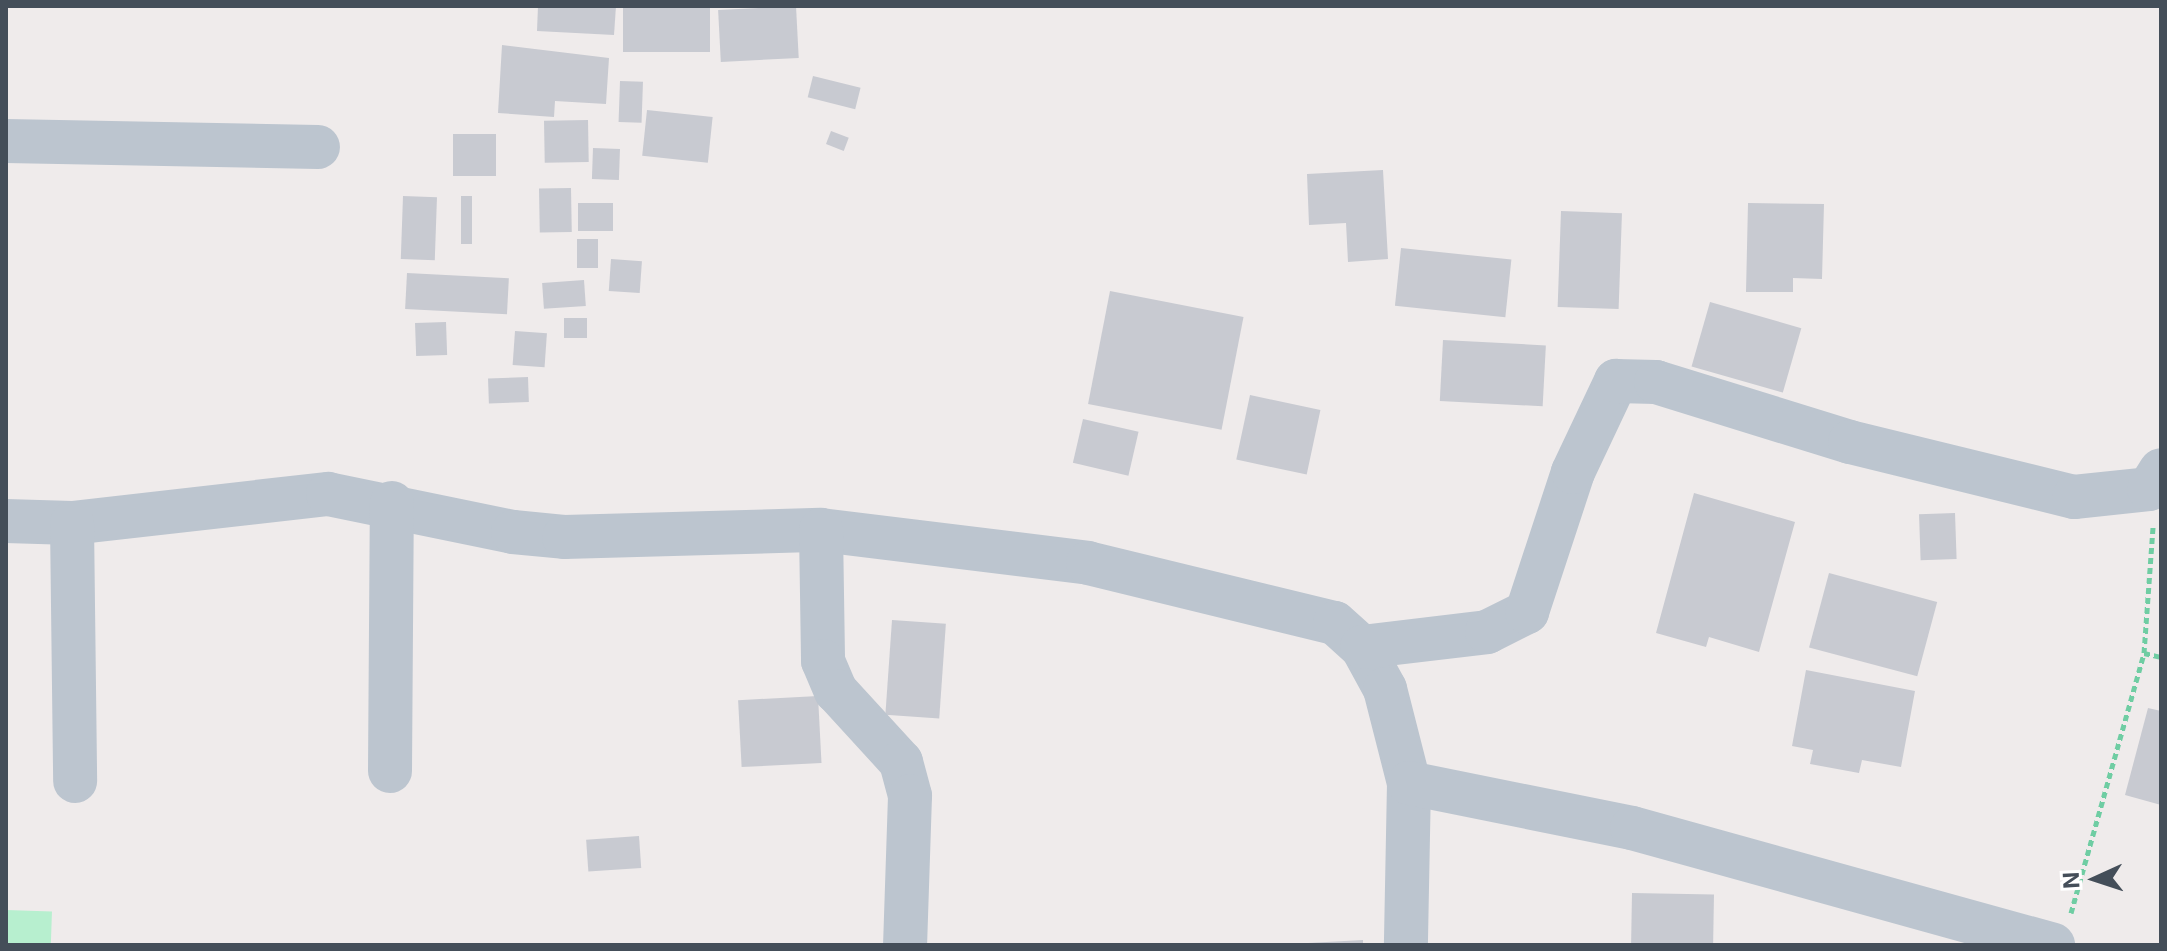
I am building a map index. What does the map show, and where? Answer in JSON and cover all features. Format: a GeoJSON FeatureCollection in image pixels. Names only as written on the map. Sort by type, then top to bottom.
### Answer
{"type":"FeatureCollection","features":[{"type":"Feature","properties":{"kind":"street"},"geometry":{"type":"LineString","coordinates":[[6,141],[318,147]]}},
{"type":"Feature","properties":{"kind":"street"},"geometry":{"type":"LineString","coordinates":[[1362,647],[1487,632],[1527,612],[1573,472],[1616,381],[1656,382],[1850,442],[2074,497],[2155,480]]}},
{"type":"Feature","properties":{"kind":"street"},"geometry":{"type":"LineString","coordinates":[[6,521],[72,523],[328,494],[392,503],[513,532],[564,537],[821,530],[1088,563],[1335,623],[1362,647],[1385,689],[1409,783],[1406,945]]}},
{"type":"Feature","properties":{"kind":"street"},"geometry":{"type":"LineString","coordinates":[[390,771],[392,503]]}},
{"type":"Feature","properties":{"kind":"street"},"geometry":{"type":"LineString","coordinates":[[72,523],[75,781]]}},
{"type":"Feature","properties":{"kind":"street"},"geometry":{"type":"LineString","coordinates":[[821,530],[823,661],[836,691],[901,762],[910,796],[905,945]]}},
{"type":"Feature","properties":{"kind":"street"},"geometry":{"type":"LineString","coordinates":[[1409,783],[1632,828],[2060,937]]}},
{"type":"Feature","properties":{"kind":"path"},"geometry":{"type":"LineString","coordinates":[[2060,937],[2144,653],[2155,545],[2155,480]]}},
{"type":"Feature","properties":{"kind":"path"},"geometry":{"type":"LineString","coordinates":[[2144,653],[2161,657]]}},
{"type":"Feature","properties":{"kind":"green space"},"geometry":{"type":"Polygon","coordinates":[[[6,910],[52,912],[51,945],[6,945],[6,910]]]}},
{"type":"Feature","properties":{"kind":"building"},"geometry":{"type":"Polygon","coordinates":[[[538,6],[616,6],[614,35],[537,31],[538,6]]]}},
{"type":"Feature","properties":{"kind":"building"},"geometry":{"type":"Polygon","coordinates":[[[623,6],[710,6],[710,52],[623,52],[623,6]]]}},
{"type":"Feature","properties":{"kind":"building"},"geometry":{"type":"Polygon","coordinates":[[[796,6],[799,58],[721,62],[718,10],[796,6]]]}},
{"type":"Feature","properties":{"kind":"building"},"geometry":{"type":"Polygon","coordinates":[[[502,45],[609,58],[606,104],[555,101],[554,117],[498,113],[502,45]]]}},
{"type":"Feature","properties":{"kind":"building"},"geometry":{"type":"Polygon","coordinates":[[[813,76],[861,88],[855,109],[808,97],[813,76]]]}},
{"type":"Feature","properties":{"kind":"building"},"geometry":{"type":"Polygon","coordinates":[[[620,81],[643,82],[642,123],[619,122],[620,81]]]}},
{"type":"Feature","properties":{"kind":"building"},"geometry":{"type":"Polygon","coordinates":[[[647,110],[713,117],[708,163],[642,156],[647,110]]]}},
{"type":"Feature","properties":{"kind":"building"},"geometry":{"type":"Polygon","coordinates":[[[588,120],[589,162],[545,163],[544,121],[588,120]]]}},
{"type":"Feature","properties":{"kind":"building"},"geometry":{"type":"Polygon","coordinates":[[[831,131],[849,138],[844,151],[826,144],[831,131]]]}},
{"type":"Feature","properties":{"kind":"building"},"geometry":{"type":"Polygon","coordinates":[[[453,134],[496,134],[496,176],[453,176],[453,134]]]}},
{"type":"Feature","properties":{"kind":"building"},"geometry":{"type":"Polygon","coordinates":[[[593,148],[620,149],[619,180],[592,179],[593,148]]]}},
{"type":"Feature","properties":{"kind":"building"},"geometry":{"type":"Polygon","coordinates":[[[1383,170],[1388,259],[1348,262],[1346,223],[1309,225],[1307,174],[1383,170]]]}},
{"type":"Feature","properties":{"kind":"building"},"geometry":{"type":"Polygon","coordinates":[[[571,188],[572,232],[540,233],[539,189],[571,188]]]}},
{"type":"Feature","properties":{"kind":"building"},"geometry":{"type":"Polygon","coordinates":[[[403,196],[437,197],[435,260],[401,259],[403,196]]]}},
{"type":"Feature","properties":{"kind":"building"},"geometry":{"type":"Polygon","coordinates":[[[461,196],[472,196],[472,244],[461,244],[461,196]]]}},
{"type":"Feature","properties":{"kind":"building"},"geometry":{"type":"Polygon","coordinates":[[[578,203],[613,203],[613,231],[578,231],[578,203]]]}},
{"type":"Feature","properties":{"kind":"building"},"geometry":{"type":"Polygon","coordinates":[[[1748,203],[1824,204],[1822,279],[1793,278],[1793,292],[1746,292],[1748,203]]]}},
{"type":"Feature","properties":{"kind":"building"},"geometry":{"type":"Polygon","coordinates":[[[1561,211],[1622,213],[1619,309],[1558,307],[1561,211]]]}},
{"type":"Feature","properties":{"kind":"building"},"geometry":{"type":"Polygon","coordinates":[[[577,239],[598,239],[598,268],[577,268],[577,239]]]}},
{"type":"Feature","properties":{"kind":"building"},"geometry":{"type":"Polygon","coordinates":[[[1401,248],[1511,260],[1505,317],[1395,306],[1401,248]]]}},
{"type":"Feature","properties":{"kind":"building"},"geometry":{"type":"Polygon","coordinates":[[[611,259],[642,261],[640,293],[609,291],[611,259]]]}},
{"type":"Feature","properties":{"kind":"building"},"geometry":{"type":"Polygon","coordinates":[[[407,273],[509,278],[507,314],[405,309],[407,273]]]}},
{"type":"Feature","properties":{"kind":"building"},"geometry":{"type":"Polygon","coordinates":[[[584,280],[586,306],[544,309],[542,283],[584,280]]]}},
{"type":"Feature","properties":{"kind":"building"},"geometry":{"type":"Polygon","coordinates":[[[1110,291],[1244,317],[1222,430],[1088,404],[1110,291]]]}},
{"type":"Feature","properties":{"kind":"building"},"geometry":{"type":"Polygon","coordinates":[[[1710,302],[1801,328],[1783,393],[1692,366],[1710,302]]]}},
{"type":"Feature","properties":{"kind":"building"},"geometry":{"type":"Polygon","coordinates":[[[564,318],[587,318],[587,338],[564,338],[564,318]]]}},
{"type":"Feature","properties":{"kind":"building"},"geometry":{"type":"Polygon","coordinates":[[[446,322],[447,355],[416,356],[415,323],[446,322]]]}},
{"type":"Feature","properties":{"kind":"building"},"geometry":{"type":"Polygon","coordinates":[[[515,331],[547,333],[545,367],[513,365],[515,331]]]}},
{"type":"Feature","properties":{"kind":"building"},"geometry":{"type":"Polygon","coordinates":[[[1443,340],[1546,345],[1543,406],[1440,401],[1443,340]]]}},
{"type":"Feature","properties":{"kind":"building"},"geometry":{"type":"Polygon","coordinates":[[[528,377],[529,402],[489,403],[488,378],[528,377]]]}},
{"type":"Feature","properties":{"kind":"building"},"geometry":{"type":"Polygon","coordinates":[[[1250,395],[1320,410],[1307,475],[1236,460],[1250,395]]]}},
{"type":"Feature","properties":{"kind":"building"},"geometry":{"type":"Polygon","coordinates":[[[1083,419],[1139,432],[1128,476],[1073,463],[1083,419]]]}},
{"type":"Feature","properties":{"kind":"building"},"geometry":{"type":"Polygon","coordinates":[[[1694,493],[1795,522],[1759,652],[1709,637],[1706,647],[1656,633],[1694,493]]]}},
{"type":"Feature","properties":{"kind":"building"},"geometry":{"type":"Polygon","coordinates":[[[1955,513],[1957,559],[1921,560],[1919,514],[1955,513]]]}},
{"type":"Feature","properties":{"kind":"building"},"geometry":{"type":"Polygon","coordinates":[[[1829,573],[1937,602],[1917,676],[1809,647],[1829,573]]]}},
{"type":"Feature","properties":{"kind":"building"},"geometry":{"type":"Polygon","coordinates":[[[892,620],[946,624],[939,719],[885,715],[892,620]]]}},
{"type":"Feature","properties":{"kind":"building"},"geometry":{"type":"Polygon","coordinates":[[[1806,670],[1915,691],[1901,767],[1862,760],[1859,773],[1810,764],[1813,750],[1792,746],[1806,670]]]}},
{"type":"Feature","properties":{"kind":"building"},"geometry":{"type":"Polygon","coordinates":[[[818,696],[822,763],[742,767],[738,700],[818,696]]]}},
{"type":"Feature","properties":{"kind":"building"},"geometry":{"type":"Polygon","coordinates":[[[2148,708],[2161,711],[2161,805],[2125,795],[2148,708]]]}},
{"type":"Feature","properties":{"kind":"building"},"geometry":{"type":"Polygon","coordinates":[[[639,836],[641,868],[588,872],[586,840],[639,836]]]}},
{"type":"Feature","properties":{"kind":"building"},"geometry":{"type":"Polygon","coordinates":[[[1632,893],[1714,894],[1713,945],[1631,945],[1632,893]]]}},
{"type":"Feature","properties":{"kind":"building"},"geometry":{"type":"Polygon","coordinates":[[[1363,940],[1363,945],[1308,945],[1308,943],[1363,940]]]}}]}
